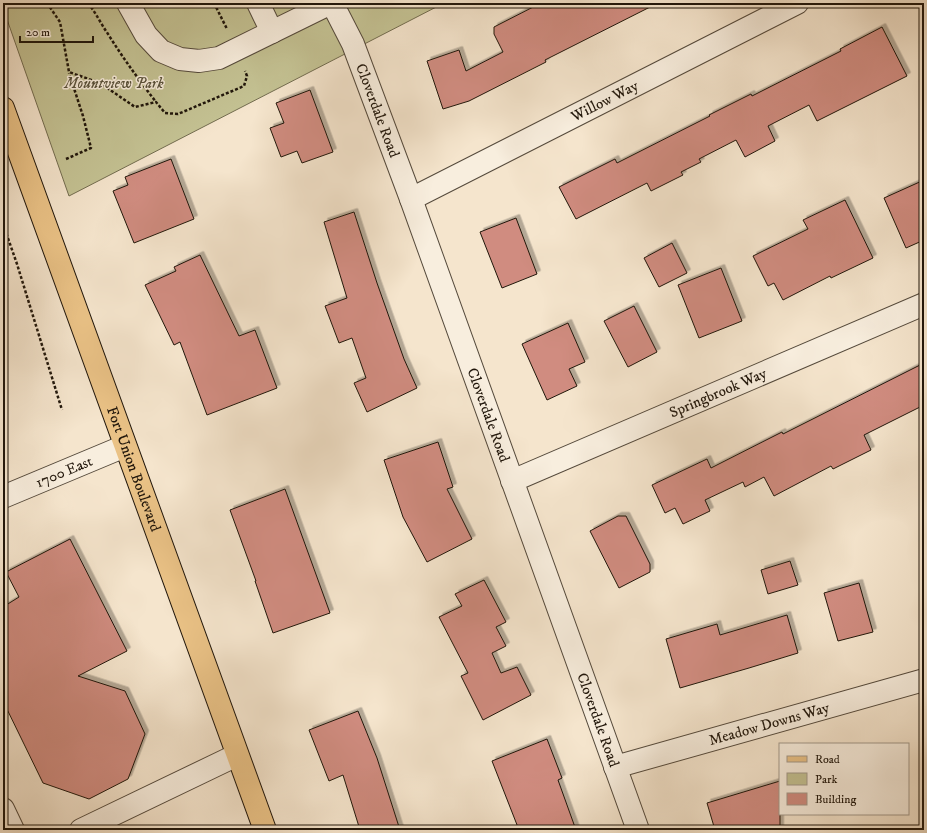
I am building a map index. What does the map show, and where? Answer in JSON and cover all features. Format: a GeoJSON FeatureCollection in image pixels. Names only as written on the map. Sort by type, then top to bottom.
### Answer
{"type":"FeatureCollection","features":[{"type":"Feature","properties":{"kind":"main road","name":"Fort Union Boulevard"},"geometry":{"type":"LineString","coordinates":[[3,108],[265,830]]}},
{"type":"Feature","properties":{"kind":"street"},"geometry":{"type":"LineString","coordinates":[[128,3],[146,35],[161,51],[180,59],[199,62],[219,58],[332,3]]}},
{"type":"Feature","properties":{"kind":"street"},"geometry":{"type":"LineString","coordinates":[[258,3],[272,32]]}},
{"type":"Feature","properties":{"kind":"street","name":"Cloverdale Road"},"geometry":{"type":"LineString","coordinates":[[332,3],[353,44],[411,199],[638,830]]}},
{"type":"Feature","properties":{"kind":"street","name":"Willow Way"},"geometry":{"type":"LineString","coordinates":[[411,199],[797,3]]}},
{"type":"Feature","properties":{"kind":"street","name":"Springbrook Way"},"geometry":{"type":"LineString","coordinates":[[512,481],[924,304]]}},
{"type":"Feature","properties":{"kind":"street","name":"1700 East"},"geometry":{"type":"LineString","coordinates":[[4,494],[125,446]]}},
{"type":"Feature","properties":{"kind":"street","name":"Meadow Downs Way"},"geometry":{"type":"LineString","coordinates":[[615,767],[924,680]]}},
{"type":"Feature","properties":{"kind":"street"},"geometry":{"type":"LineString","coordinates":[[81,830],[112,823],[237,755]]}},
{"type":"Feature","properties":{"kind":"street"},"geometry":{"type":"LineString","coordinates":[[3,809],[13,830]]}},
{"type":"Feature","properties":{"kind":"path"},"geometry":{"type":"LineString","coordinates":[[47,3],[60,22],[69,72],[83,116],[91,148],[66,159]]}},
{"type":"Feature","properties":{"kind":"path"},"geometry":{"type":"LineString","coordinates":[[88,3],[129,66],[165,113],[178,114],[244,86],[247,76]]}},
{"type":"Feature","properties":{"kind":"path"},"geometry":{"type":"LineString","coordinates":[[214,3],[230,36]]}},
{"type":"Feature","properties":{"kind":"path"},"geometry":{"type":"LineString","coordinates":[[69,72],[100,84],[135,107],[156,102]]}},
{"type":"Feature","properties":{"kind":"path"},"geometry":{"type":"LineString","coordinates":[[3,224],[17,264],[62,410]]}},
{"type":"Feature","properties":{"kind":"green space","name":"Mountview Park"},"geometry":{"type":"Polygon","coordinates":[[[3,3],[444,3],[69,196],[3,8],[3,3]]]}},
{"type":"Feature","properties":{"kind":"building"},"geometry":{"type":"Polygon","coordinates":[[[541,3],[658,3],[545,60],[546,62],[469,101],[443,109],[427,61],[459,50],[466,71],[503,52],[494,34],[494,27],[541,3]]]}},
{"type":"Feature","properties":{"kind":"building"},"geometry":{"type":"Polygon","coordinates":[[[882,27],[907,76],[817,121],[809,105],[768,126],[775,141],[745,157],[736,140],[699,159],[701,162],[681,172],[683,175],[651,191],[647,183],[576,219],[559,187],[615,159],[617,163],[751,94],[752,96],[841,51],[840,49],[882,27]]]}},
{"type":"Feature","properties":{"kind":"building"},"geometry":{"type":"Polygon","coordinates":[[[310,90],[333,152],[302,163],[297,151],[281,157],[270,128],[284,123],[276,103],[310,90]]]}},
{"type":"Feature","properties":{"kind":"building"},"geometry":{"type":"Polygon","coordinates":[[[171,159],[194,219],[134,243],[113,191],[128,185],[125,177],[171,159]]]}},
{"type":"Feature","properties":{"kind":"building"},"geometry":{"type":"Polygon","coordinates":[[[924,180],[924,240],[906,248],[884,198],[924,180]]]}},
{"type":"Feature","properties":{"kind":"building"},"geometry":{"type":"Polygon","coordinates":[[[845,200],[873,258],[831,278],[830,276],[783,300],[774,283],[768,286],[753,256],[808,229],[803,220],[845,200]]]}},
{"type":"Feature","properties":{"kind":"building"},"geometry":{"type":"Polygon","coordinates":[[[354,212],[404,359],[417,388],[367,412],[354,383],[366,378],[352,338],[339,343],[325,306],[347,298],[324,222],[354,212]]]}},
{"type":"Feature","properties":{"kind":"building"},"geometry":{"type":"Polygon","coordinates":[[[516,218],[537,274],[502,288],[480,232],[516,218]]]}},
{"type":"Feature","properties":{"kind":"building"},"geometry":{"type":"Polygon","coordinates":[[[672,243],[687,273],[659,287],[644,258],[672,243]]]}},
{"type":"Feature","properties":{"kind":"building"},"geometry":{"type":"Polygon","coordinates":[[[200,255],[239,336],[255,330],[277,388],[207,415],[180,342],[174,345],[145,285],[176,271],[174,267],[200,255]]]}},
{"type":"Feature","properties":{"kind":"building"},"geometry":{"type":"Polygon","coordinates":[[[721,268],[742,321],[699,338],[678,285],[721,268]]]}},
{"type":"Feature","properties":{"kind":"building"},"geometry":{"type":"Polygon","coordinates":[[[634,306],[657,352],[628,367],[604,321],[634,306]]]}},
{"type":"Feature","properties":{"kind":"building"},"geometry":{"type":"Polygon","coordinates":[[[568,323],[585,362],[569,369],[577,386],[547,400],[522,344],[568,323]]]}},
{"type":"Feature","properties":{"kind":"building"},"geometry":{"type":"Polygon","coordinates":[[[924,363],[924,405],[864,435],[871,450],[833,469],[831,466],[774,496],[764,477],[745,487],[743,482],[705,500],[710,511],[683,524],[675,508],[665,513],[652,485],[707,459],[711,468],[782,432],[783,434],[924,363]]]}},
{"type":"Feature","properties":{"kind":"building"},"geometry":{"type":"Polygon","coordinates":[[[438,442],[453,487],[447,489],[472,539],[427,562],[403,517],[384,460],[438,442]]]}},
{"type":"Feature","properties":{"kind":"building"},"geometry":{"type":"Polygon","coordinates":[[[285,489],[330,613],[273,633],[230,510],[285,489]]]}},
{"type":"Feature","properties":{"kind":"building"},"geometry":{"type":"Polygon","coordinates":[[[618,516],[626,516],[650,564],[650,572],[619,588],[590,531],[618,516]]]}},
{"type":"Feature","properties":{"kind":"building"},"geometry":{"type":"Polygon","coordinates":[[[70,539],[127,651],[78,676],[125,691],[145,734],[128,779],[89,799],[43,783],[3,701],[3,607],[19,597],[6,572],[70,539]]]}},
{"type":"Feature","properties":{"kind":"building"},"geometry":{"type":"Polygon","coordinates":[[[790,561],[798,585],[768,594],[761,570],[790,561]]]}},
{"type":"Feature","properties":{"kind":"building"},"geometry":{"type":"Polygon","coordinates":[[[484,580],[506,622],[496,627],[506,646],[492,653],[501,673],[517,667],[531,695],[483,720],[461,676],[468,673],[439,617],[462,606],[455,594],[484,580]]]}},
{"type":"Feature","properties":{"kind":"building"},"geometry":{"type":"Polygon","coordinates":[[[859,583],[873,632],[838,641],[824,593],[859,583]]]}},
{"type":"Feature","properties":{"kind":"building"},"geometry":{"type":"Polygon","coordinates":[[[787,615],[798,653],[680,688],[666,639],[717,624],[720,635],[787,615]]]}},
{"type":"Feature","properties":{"kind":"building"},"geometry":{"type":"Polygon","coordinates":[[[358,711],[377,758],[400,830],[360,830],[343,775],[329,781],[309,730],[358,711]]]}},
{"type":"Feature","properties":{"kind":"building"},"geometry":{"type":"Polygon","coordinates":[[[547,739],[562,778],[558,780],[576,830],[519,830],[492,761],[547,739]]]}},
{"type":"Feature","properties":{"kind":"building"},"geometry":{"type":"Polygon","coordinates":[[[779,781],[780,830],[715,830],[707,803],[779,781]]]}}]}
